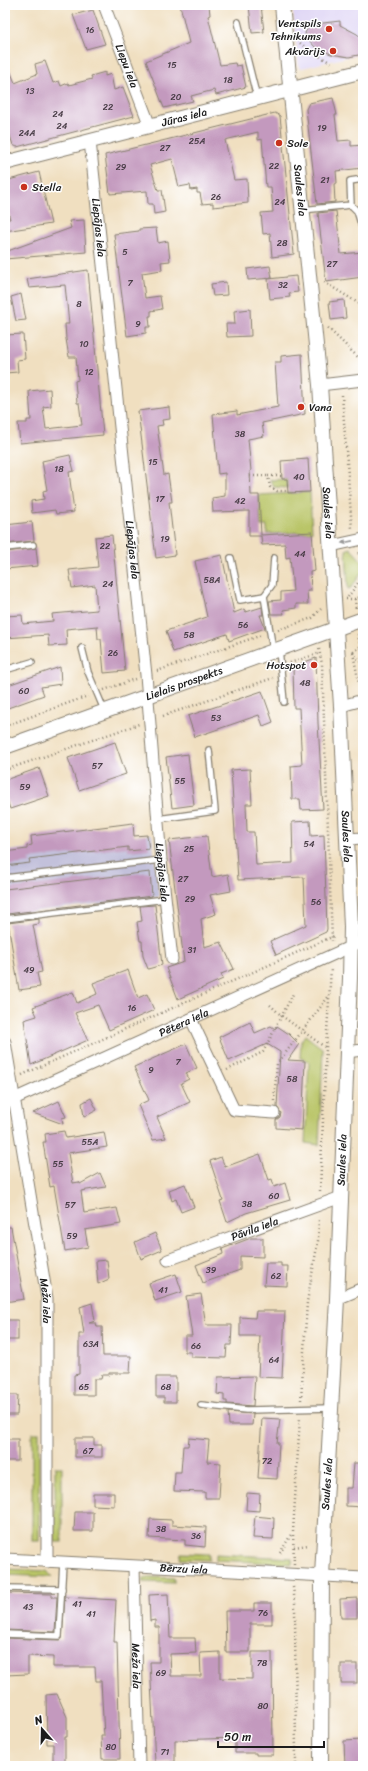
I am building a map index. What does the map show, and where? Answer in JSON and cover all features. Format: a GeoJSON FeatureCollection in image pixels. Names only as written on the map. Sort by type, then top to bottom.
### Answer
{"type":"FeatureCollection","features":[{"type":"Feature","properties":{"kind":"street","name":"Liepu iela"},"geometry":{"type":"LineString","coordinates":[[104,5],[150,126]]}},
{"type":"Feature","properties":{"kind":"street","name":"Saules iela"},"geometry":{"type":"LineString","coordinates":[[282,5],[320,385],[341,706],[351,927],[357,944],[346,1052],[337,1299],[322,1576],[321,1766]]}},
{"type":"Feature","properties":{"kind":"street","name":"Jūras iela"},"geometry":{"type":"LineString","coordinates":[[5,163],[363,71]]}},
{"type":"Feature","properties":{"kind":"street","name":"Liepājas iela"},"geometry":{"type":"LineString","coordinates":[[90,142],[148,697],[161,860],[172,959]]}},
{"type":"Feature","properties":{"kind":"street"},"geometry":{"type":"LineString","coordinates":[[320,385],[363,380]]}},
{"type":"Feature","properties":{"kind":"street"},"geometry":{"type":"LineString","coordinates":[[331,546],[358,540]]}},
{"type":"Feature","properties":{"kind":"street","name":"Lielais prospekts"},"geometry":{"type":"LineString","coordinates":[[5,747],[363,619]]}},
{"type":"Feature","properties":{"kind":"street"},"geometry":{"type":"LineString","coordinates":[[341,706],[363,700]]}},
{"type":"Feature","properties":{"kind":"street"},"geometry":{"type":"LineString","coordinates":[[347,839],[363,838]]}},
{"type":"Feature","properties":{"kind":"street","name":"Pētera iela"},"geometry":{"type":"LineString","coordinates":[[10,1101],[357,944]]}},
{"type":"Feature","properties":{"kind":"street"},"geometry":{"type":"LineString","coordinates":[[191,1019],[234,1110],[274,1113]]}},
{"type":"Feature","properties":{"kind":"street","name":"Meža iela"},"geometry":{"type":"LineString","coordinates":[[5,1042],[11,1079],[10,1101],[47,1298],[47,1562]]}},
{"type":"Feature","properties":{"kind":"street"},"geometry":{"type":"LineString","coordinates":[[346,1052],[363,1050]]}},
{"type":"Feature","properties":{"kind":"street","name":"Pāvila iela"},"geometry":{"type":"LineString","coordinates":[[168,1260],[341,1197]]}},
{"type":"Feature","properties":{"kind":"street"},"geometry":{"type":"LineString","coordinates":[[337,1299],[363,1288]]}},
{"type":"Feature","properties":{"kind":"street","name":"Bērzu iela"},"geometry":{"type":"LineString","coordinates":[[5,1559],[363,1578]]}},
{"type":"Feature","properties":{"kind":"street","name":"Meža iela"},"geometry":{"type":"LineString","coordinates":[[134,1567],[139,1766]]}},
{"type":"Feature","properties":{"kind":"lane"},"geometry":{"type":"LineString","coordinates":[[238,22],[255,90]]}},
{"type":"Feature","properties":{"kind":"lane"},"geometry":{"type":"LineString","coordinates":[[363,179],[350,182],[351,205],[357,211],[363,230]]}},
{"type":"Feature","properties":{"kind":"lane"},"geometry":{"type":"LineString","coordinates":[[302,210],[351,205]]}},
{"type":"Feature","properties":{"kind":"lane"},"geometry":{"type":"LineString","coordinates":[[5,548],[34,545]]}},
{"type":"Feature","properties":{"kind":"lane"},"geometry":{"type":"LineString","coordinates":[[231,558],[240,600],[264,596],[272,585],[274,558]]}},
{"type":"Feature","properties":{"kind":"lane"},"geometry":{"type":"LineString","coordinates":[[264,596],[270,633],[276,650],[284,702]]}},
{"type":"Feature","properties":{"kind":"lane"},"geometry":{"type":"LineString","coordinates":[[82,648],[88,672],[106,712]]}},
{"type":"Feature","properties":{"kind":"lane"},"geometry":{"type":"LineString","coordinates":[[5,670],[32,662]]}},
{"type":"Feature","properties":{"kind":"lane"},"geometry":{"type":"LineString","coordinates":[[158,819],[215,811],[209,750]]}},
{"type":"Feature","properties":{"kind":"lane"},"geometry":{"type":"LineString","coordinates":[[5,878],[161,860]]}},
{"type":"Feature","properties":{"kind":"lane"},"geometry":{"type":"LineString","coordinates":[[5,919],[165,899]]}},
{"type":"Feature","properties":{"kind":"lane"},"geometry":{"type":"LineString","coordinates":[[201,1405],[246,1410],[332,1408]]}},
{"type":"Feature","properties":{"kind":"lane"},"geometry":{"type":"LineString","coordinates":[[5,1634],[59,1636],[63,1563]]}},
{"type":"Feature","properties":{"kind":"lane"},"geometry":{"type":"LineString","coordinates":[[5,1588],[62,1590]]}},
{"type":"Feature","properties":{"kind":"path"},"geometry":{"type":"LineString","coordinates":[[299,42],[308,50],[333,64]]}},
{"type":"Feature","properties":{"kind":"path"},"geometry":{"type":"LineString","coordinates":[[323,282],[363,306]]}},
{"type":"Feature","properties":{"kind":"path"},"geometry":{"type":"LineString","coordinates":[[328,328],[363,362]]}},
{"type":"Feature","properties":{"kind":"path"},"geometry":{"type":"LineString","coordinates":[[341,382],[358,540],[354,548],[363,558]]}},
{"type":"Feature","properties":{"kind":"path"},"geometry":{"type":"LineString","coordinates":[[250,476],[281,476]]}},
{"type":"Feature","properties":{"kind":"path"},"geometry":{"type":"LineString","coordinates":[[268,476],[268,483],[272,490],[288,490]]}},
{"type":"Feature","properties":{"kind":"path"},"geometry":{"type":"LineString","coordinates":[[363,576],[346,599],[355,599],[363,596]]}},
{"type":"Feature","properties":{"kind":"path"},"geometry":{"type":"LineString","coordinates":[[159,671],[312,618],[321,608]]}},
{"type":"Feature","properties":{"kind":"path"},"geometry":{"type":"LineString","coordinates":[[363,646],[352,652],[363,665]]}},
{"type":"Feature","properties":{"kind":"path"},"geometry":{"type":"LineString","coordinates":[[291,662],[320,653]]}},
{"type":"Feature","properties":{"kind":"path"},"geometry":{"type":"LineString","coordinates":[[163,716],[278,676]]}},
{"type":"Feature","properties":{"kind":"path"},"geometry":{"type":"LineString","coordinates":[[5,726],[139,678]]}},
{"type":"Feature","properties":{"kind":"path"},"geometry":{"type":"LineString","coordinates":[[5,770],[141,723]]}},
{"type":"Feature","properties":{"kind":"path"},"geometry":{"type":"LineString","coordinates":[[11,1079],[351,927]]}},
{"type":"Feature","properties":{"kind":"path"},"geometry":{"type":"LineString","coordinates":[[223,1069],[227,1070],[263,1052],[293,994]]}},
{"type":"Feature","properties":{"kind":"path"},"geometry":{"type":"LineString","coordinates":[[274,1113],[277,1064],[303,1032],[329,995]]}},
{"type":"Feature","properties":{"kind":"path"},"geometry":{"type":"LineString","coordinates":[[270,1005],[282,1016],[326,1048]]}},
{"type":"Feature","properties":{"kind":"path"},"geometry":{"type":"LineString","coordinates":[[280,1553],[293,1532]]}},
{"type":"Feature","properties":{"kind":"path"},"geometry":{"type":"LineString","coordinates":[[294,1547],[308,1545]]}},
{"type":"Feature","properties":{"kind":"shaded area","name":"Ventspils Tehnikums"},"geometry":{"type":"Polygon","coordinates":[[[292,5],[363,5],[363,53],[299,69],[292,5]]]}},
{"type":"Feature","properties":{"kind":"shaded area"},"geometry":{"type":"Polygon","coordinates":[[[152,834],[159,897],[5,915],[5,851],[152,834]]]}},
{"type":"Feature","properties":{"kind":"green space"},"geometry":{"type":"Polygon","coordinates":[[[287,479],[287,488],[274,487],[270,480],[287,479]]]}},
{"type":"Feature","properties":{"kind":"green space"},"geometry":{"type":"Polygon","coordinates":[[[310,492],[312,532],[267,534],[267,526],[261,526],[259,495],[310,492]]]}},
{"type":"Feature","properties":{"kind":"green space"},"geometry":{"type":"Polygon","coordinates":[[[350,548],[363,562],[363,571],[351,588],[348,589],[346,550],[350,548]]]}},
{"type":"Feature","properties":{"kind":"green space"},"geometry":{"type":"Polygon","coordinates":[[[305,1035],[323,1049],[319,1145],[305,1143],[309,1061],[300,1058],[301,1041],[305,1035]]]}},
{"type":"Feature","properties":{"kind":"green space"},"geometry":{"type":"Polygon","coordinates":[[[32,1433],[39,1433],[39,1541],[32,1541],[32,1433]]]}},
{"type":"Feature","properties":{"kind":"green space"},"geometry":{"type":"Polygon","coordinates":[[[55,1467],[62,1467],[62,1542],[55,1542],[55,1467]]]}},
{"type":"Feature","properties":{"kind":"green space"},"geometry":{"type":"Polygon","coordinates":[[[181,1553],[209,1554],[209,1560],[180,1559],[181,1553]]]}},
{"type":"Feature","properties":{"kind":"green space"},"geometry":{"type":"Polygon","coordinates":[[[216,1554],[292,1558],[292,1564],[216,1560],[216,1554]]]}},
{"type":"Feature","properties":{"kind":"green space"},"geometry":{"type":"Polygon","coordinates":[[[5,1569],[47,1571],[52,1577],[5,1575],[5,1569]]]}},
{"type":"Feature","properties":{"kind":"green space"},"geometry":{"type":"Polygon","coordinates":[[[144,1578],[174,1578],[174,1583],[142,1582],[144,1578]]]}},
{"type":"Feature","properties":{"kind":"building"},"geometry":{"type":"Polygon","coordinates":[[[180,5],[209,5],[210,15],[208,16],[220,65],[235,63],[236,66],[241,65],[246,87],[216,95],[214,90],[191,96],[193,101],[164,108],[146,61],[189,43],[180,5]]]}},
{"type":"Feature","properties":{"kind":"building"},"geometry":{"type":"Polygon","coordinates":[[[249,5],[261,5],[264,32],[252,33],[249,5]]]}},
{"type":"Feature","properties":{"kind":"building"},"geometry":{"type":"Polygon","coordinates":[[[93,10],[105,44],[86,49],[73,15],[93,10]]]}},
{"type":"Feature","properties":{"kind":"building"},"geometry":{"type":"Polygon","coordinates":[[[340,21],[340,25],[363,39],[363,54],[349,57],[331,54],[315,47],[307,38],[305,33],[309,26],[340,21]]]}},
{"type":"Feature","properties":{"kind":"building"},"geometry":{"type":"Polygon","coordinates":[[[5,60],[15,83],[37,74],[35,64],[45,61],[53,83],[59,81],[61,86],[68,83],[69,85],[92,79],[91,76],[105,72],[105,76],[111,74],[114,90],[123,87],[134,116],[17,147],[13,145],[5,121],[5,60]]]}},
{"type":"Feature","properties":{"kind":"building"},"geometry":{"type":"Polygon","coordinates":[[[333,98],[337,115],[335,115],[338,141],[351,140],[351,146],[363,145],[363,168],[336,171],[337,183],[334,184],[335,202],[317,204],[306,109],[309,103],[333,98]]]}},
{"type":"Feature","properties":{"kind":"building"},"geometry":{"type":"Polygon","coordinates":[[[275,113],[280,116],[294,254],[272,257],[270,233],[263,234],[261,213],[273,212],[271,187],[266,187],[262,139],[258,140],[258,132],[225,140],[234,180],[247,179],[248,203],[213,207],[213,203],[202,204],[200,193],[197,193],[197,189],[191,190],[190,185],[179,187],[172,159],[150,165],[158,190],[162,190],[165,212],[154,214],[153,204],[148,204],[147,191],[110,194],[105,155],[275,113]]]}},
{"type":"Feature","properties":{"kind":"building"},"geometry":{"type":"Polygon","coordinates":[[[39,172],[51,224],[5,231],[5,219],[10,219],[5,201],[5,181],[39,172]]]}},
{"type":"Feature","properties":{"kind":"building"},"geometry":{"type":"Polygon","coordinates":[[[336,211],[341,254],[363,252],[363,277],[326,282],[318,213],[336,211]]]}},
{"type":"Feature","properties":{"kind":"building"},"geometry":{"type":"Polygon","coordinates":[[[84,220],[86,252],[5,259],[5,252],[71,228],[69,221],[84,220]]]}},
{"type":"Feature","properties":{"kind":"building"},"geometry":{"type":"Polygon","coordinates":[[[156,228],[158,243],[168,241],[170,261],[161,262],[162,270],[142,273],[145,298],[160,296],[162,309],[151,311],[151,316],[149,316],[150,327],[146,327],[146,333],[127,336],[114,234],[139,231],[139,229],[156,228]]]}},
{"type":"Feature","properties":{"kind":"building"},"geometry":{"type":"Polygon","coordinates":[[[270,266],[272,278],[248,280],[247,269],[270,266]]]}},
{"type":"Feature","properties":{"kind":"building"},"geometry":{"type":"Polygon","coordinates":[[[88,270],[103,435],[20,443],[18,423],[27,423],[27,420],[31,420],[29,391],[50,389],[51,406],[43,407],[46,429],[82,425],[79,403],[77,403],[75,381],[78,380],[76,357],[69,357],[66,339],[65,324],[69,324],[65,285],[29,288],[27,279],[88,270]]]}},
{"type":"Feature","properties":{"kind":"building"},"geometry":{"type":"Polygon","coordinates":[[[296,276],[298,292],[289,293],[290,297],[270,299],[268,279],[296,276]]]}},
{"type":"Feature","properties":{"kind":"building"},"geometry":{"type":"Polygon","coordinates":[[[226,282],[227,295],[213,296],[211,284],[226,282]]]}},
{"type":"Feature","properties":{"kind":"building"},"geometry":{"type":"Polygon","coordinates":[[[21,294],[26,320],[16,321],[11,297],[21,294]]]}},
{"type":"Feature","properties":{"kind":"building"},"geometry":{"type":"Polygon","coordinates":[[[344,300],[346,318],[331,320],[329,302],[344,300]]]}},
{"type":"Feature","properties":{"kind":"building"},"geometry":{"type":"Polygon","coordinates":[[[250,309],[251,336],[227,337],[226,324],[235,324],[234,311],[250,309]]]}},
{"type":"Feature","properties":{"kind":"building"},"geometry":{"type":"Polygon","coordinates":[[[23,334],[25,359],[17,360],[18,372],[5,373],[5,335],[23,334]]]}},
{"type":"Feature","properties":{"kind":"building"},"geometry":{"type":"Polygon","coordinates":[[[302,354],[305,414],[262,423],[264,436],[248,439],[251,471],[251,495],[259,495],[261,535],[312,532],[315,571],[310,572],[311,591],[307,591],[308,604],[296,604],[296,608],[283,610],[284,614],[271,614],[269,601],[281,600],[281,592],[293,591],[290,557],[286,558],[285,544],[262,545],[261,536],[249,536],[249,511],[213,512],[212,498],[225,496],[225,473],[218,474],[213,414],[237,411],[237,415],[278,407],[275,362],[281,362],[281,356],[302,354]]]}},
{"type":"Feature","properties":{"kind":"building"},"geometry":{"type":"Polygon","coordinates":[[[169,407],[170,419],[162,420],[163,425],[157,426],[164,475],[168,474],[172,502],[169,502],[175,555],[156,558],[138,411],[169,407]]]}},
{"type":"Feature","properties":{"kind":"building"},"geometry":{"type":"Polygon","coordinates":[[[70,455],[74,471],[69,472],[74,512],[56,514],[55,510],[32,513],[31,501],[44,499],[43,491],[47,490],[42,461],[70,455]]]}},
{"type":"Feature","properties":{"kind":"building"},"geometry":{"type":"Polygon","coordinates":[[[308,459],[310,492],[288,493],[287,479],[282,479],[281,461],[308,459]]]}},
{"type":"Feature","properties":{"kind":"building"},"geometry":{"type":"Polygon","coordinates":[[[32,522],[34,541],[5,544],[5,525],[32,522]]]}},
{"type":"Feature","properties":{"kind":"building"},"geometry":{"type":"Polygon","coordinates":[[[112,535],[125,671],[104,673],[101,639],[98,639],[97,626],[66,629],[67,645],[49,646],[48,635],[5,638],[5,616],[22,615],[23,624],[53,621],[52,614],[97,610],[95,585],[72,588],[69,570],[98,567],[95,537],[112,535]]]}},
{"type":"Feature","properties":{"kind":"building"},"geometry":{"type":"Polygon","coordinates":[[[36,548],[38,566],[5,569],[5,552],[36,548]]]}},
{"type":"Feature","properties":{"kind":"building"},"geometry":{"type":"Polygon","coordinates":[[[222,555],[234,613],[244,609],[246,612],[262,607],[263,615],[260,615],[265,628],[229,641],[227,634],[173,652],[166,631],[207,617],[195,561],[222,555]]]}},
{"type":"Feature","properties":{"kind":"building"},"geometry":{"type":"Polygon","coordinates":[[[316,658],[323,809],[301,810],[300,799],[292,799],[291,766],[302,765],[299,708],[294,708],[293,666],[316,658]]]}},
{"type":"Feature","properties":{"kind":"building"},"geometry":{"type":"Polygon","coordinates":[[[60,667],[61,684],[41,687],[44,695],[5,709],[5,686],[60,667]]]}},
{"type":"Feature","properties":{"kind":"building"},"geometry":{"type":"Polygon","coordinates":[[[262,691],[273,722],[263,726],[259,715],[195,737],[188,716],[262,691]]]}},
{"type":"Feature","properties":{"kind":"building"},"geometry":{"type":"Polygon","coordinates":[[[115,742],[126,774],[79,790],[68,758],[115,742]]]}},
{"type":"Feature","properties":{"kind":"building"},"geometry":{"type":"Polygon","coordinates":[[[188,754],[194,805],[172,808],[166,757],[188,754]]]}},
{"type":"Feature","properties":{"kind":"building"},"geometry":{"type":"Polygon","coordinates":[[[39,768],[49,796],[10,809],[5,794],[5,780],[39,768]]]}},
{"type":"Feature","properties":{"kind":"building"},"geometry":{"type":"Polygon","coordinates":[[[250,769],[252,804],[246,804],[247,832],[254,832],[256,865],[293,863],[292,822],[310,821],[311,836],[324,835],[326,932],[276,955],[270,941],[306,925],[304,877],[238,880],[231,770],[250,769]]]}},
{"type":"Feature","properties":{"kind":"building"},"geometry":{"type":"Polygon","coordinates":[[[133,823],[134,836],[147,835],[149,849],[128,851],[128,847],[29,859],[30,863],[5,866],[5,852],[27,849],[27,846],[32,845],[31,836],[133,823]]]}},
{"type":"Feature","properties":{"kind":"building"},"geometry":{"type":"Polygon","coordinates":[[[207,836],[212,877],[228,874],[231,891],[210,895],[216,914],[201,919],[204,947],[221,942],[234,969],[221,974],[223,979],[178,999],[166,968],[184,962],[169,840],[207,836]]]}},
{"type":"Feature","properties":{"kind":"building"},"geometry":{"type":"Polygon","coordinates":[[[150,872],[152,896],[7,914],[5,889],[150,872]]]}},
{"type":"Feature","properties":{"kind":"building"},"geometry":{"type":"Polygon","coordinates":[[[155,905],[162,965],[148,969],[143,956],[142,941],[140,941],[137,922],[142,921],[140,906],[155,905]]]}},
{"type":"Feature","properties":{"kind":"building"},"geometry":{"type":"Polygon","coordinates":[[[39,919],[39,924],[33,925],[42,972],[37,973],[40,987],[19,990],[8,923],[39,919]]]}},
{"type":"Feature","properties":{"kind":"building"},"geometry":{"type":"Polygon","coordinates":[[[128,970],[138,998],[147,994],[154,1010],[109,1030],[98,1005],[75,1013],[88,1040],[31,1065],[24,1020],[37,1016],[33,1007],[73,992],[77,1003],[97,994],[93,983],[128,970]]]}},
{"type":"Feature","properties":{"kind":"building"},"geometry":{"type":"Polygon","coordinates":[[[250,1022],[255,1033],[271,1026],[275,1029],[277,1026],[289,1034],[299,1044],[288,1060],[305,1061],[302,1130],[276,1128],[276,1120],[280,1117],[281,1113],[277,1107],[280,1052],[267,1044],[229,1061],[219,1037],[250,1022]]]}},
{"type":"Feature","properties":{"kind":"building"},"geometry":{"type":"Polygon","coordinates":[[[186,1044],[197,1068],[186,1073],[189,1079],[181,1083],[190,1102],[157,1117],[166,1138],[153,1140],[138,1105],[149,1100],[134,1067],[186,1044]]]}},
{"type":"Feature","properties":{"kind":"building"},"geometry":{"type":"Polygon","coordinates":[[[91,1098],[97,1110],[84,1117],[82,1103],[91,1098]]]}},
{"type":"Feature","properties":{"kind":"building"},"geometry":{"type":"Polygon","coordinates":[[[59,1101],[66,1117],[62,1118],[63,1124],[33,1113],[59,1101]]]}},
{"type":"Feature","properties":{"kind":"building"},"geometry":{"type":"Polygon","coordinates":[[[64,1131],[66,1138],[104,1132],[107,1147],[68,1153],[73,1183],[79,1182],[80,1184],[100,1173],[106,1187],[81,1191],[84,1213],[117,1208],[121,1224],[85,1230],[88,1247],[65,1251],[54,1186],[50,1187],[43,1142],[46,1142],[45,1134],[64,1131]]]}},
{"type":"Feature","properties":{"kind":"building"},"geometry":{"type":"Polygon","coordinates":[[[260,1154],[269,1180],[272,1179],[274,1187],[285,1183],[290,1200],[246,1213],[227,1222],[220,1201],[223,1200],[210,1161],[221,1157],[225,1167],[260,1154]]]}},
{"type":"Feature","properties":{"kind":"building"},"geometry":{"type":"Polygon","coordinates":[[[185,1184],[194,1207],[181,1212],[176,1199],[172,1201],[169,1190],[185,1184]]]}},
{"type":"Feature","properties":{"kind":"building"},"geometry":{"type":"Polygon","coordinates":[[[5,1227],[11,1227],[24,1299],[5,1302],[5,1227]]]}},
{"type":"Feature","properties":{"kind":"building"},"geometry":{"type":"Polygon","coordinates":[[[155,1233],[162,1250],[141,1259],[135,1242],[155,1233]]]}},
{"type":"Feature","properties":{"kind":"building"},"geometry":{"type":"Polygon","coordinates":[[[251,1238],[263,1238],[263,1257],[240,1256],[240,1270],[203,1283],[196,1265],[223,1254],[222,1249],[251,1238]]]}},
{"type":"Feature","properties":{"kind":"building"},"geometry":{"type":"Polygon","coordinates":[[[107,1260],[109,1279],[98,1284],[96,1261],[107,1260]]]}},
{"type":"Feature","properties":{"kind":"building"},"geometry":{"type":"Polygon","coordinates":[[[266,1263],[281,1263],[281,1266],[288,1266],[287,1286],[264,1285],[266,1263]]]}},
{"type":"Feature","properties":{"kind":"building"},"geometry":{"type":"Polygon","coordinates":[[[176,1274],[182,1292],[155,1301],[149,1283],[176,1274]]]}},
{"type":"Feature","properties":{"kind":"building"},"geometry":{"type":"Polygon","coordinates":[[[201,1294],[206,1325],[232,1325],[231,1345],[227,1345],[226,1358],[191,1357],[191,1352],[185,1352],[185,1336],[192,1336],[186,1296],[201,1294]]]}},
{"type":"Feature","properties":{"kind":"building"},"geometry":{"type":"Polygon","coordinates":[[[92,1303],[95,1321],[89,1323],[96,1323],[97,1327],[102,1327],[103,1356],[131,1356],[130,1373],[109,1373],[109,1375],[102,1375],[101,1379],[94,1379],[94,1395],[74,1395],[74,1375],[79,1374],[79,1334],[84,1334],[80,1307],[92,1303]]]}},
{"type":"Feature","properties":{"kind":"building"},"geometry":{"type":"Polygon","coordinates":[[[256,1311],[285,1311],[282,1378],[258,1377],[260,1336],[240,1336],[240,1317],[255,1318],[256,1311]]]}},
{"type":"Feature","properties":{"kind":"building"},"geometry":{"type":"Polygon","coordinates":[[[5,1320],[18,1320],[18,1340],[5,1340],[5,1320]]]}},
{"type":"Feature","properties":{"kind":"building"},"geometry":{"type":"Polygon","coordinates":[[[255,1376],[253,1406],[227,1404],[227,1401],[224,1401],[224,1395],[217,1394],[218,1377],[255,1376]]]}},
{"type":"Feature","properties":{"kind":"building"},"geometry":{"type":"Polygon","coordinates":[[[156,1377],[176,1377],[176,1402],[164,1402],[164,1397],[156,1397],[156,1377]]]}},
{"type":"Feature","properties":{"kind":"building"},"geometry":{"type":"Polygon","coordinates":[[[5,1395],[18,1395],[17,1415],[5,1415],[5,1395]]]}},
{"type":"Feature","properties":{"kind":"building"},"geometry":{"type":"Polygon","coordinates":[[[228,1412],[253,1414],[252,1425],[229,1425],[228,1412]]]}},
{"type":"Feature","properties":{"kind":"building"},"geometry":{"type":"Polygon","coordinates":[[[262,1418],[280,1419],[277,1443],[279,1443],[277,1479],[258,1478],[262,1418]]]}},
{"type":"Feature","properties":{"kind":"building"},"geometry":{"type":"Polygon","coordinates":[[[75,1438],[94,1438],[94,1445],[102,1445],[102,1457],[75,1457],[75,1438]]]}},
{"type":"Feature","properties":{"kind":"building"},"geometry":{"type":"Polygon","coordinates":[[[189,1438],[209,1440],[207,1462],[221,1463],[219,1498],[205,1498],[205,1492],[174,1491],[175,1472],[181,1472],[183,1446],[188,1446],[189,1438]]]}},
{"type":"Feature","properties":{"kind":"building"},"geometry":{"type":"Polygon","coordinates":[[[5,1439],[18,1439],[18,1461],[5,1461],[5,1439]]]}},
{"type":"Feature","properties":{"kind":"building"},"geometry":{"type":"Polygon","coordinates":[[[354,1463],[363,1463],[363,1507],[346,1506],[346,1488],[352,1488],[354,1463]]]}},
{"type":"Feature","properties":{"kind":"building"},"geometry":{"type":"Polygon","coordinates":[[[93,1493],[114,1493],[114,1506],[93,1505],[93,1493]]]}},
{"type":"Feature","properties":{"kind":"building"},"geometry":{"type":"Polygon","coordinates":[[[247,1493],[260,1494],[259,1511],[246,1510],[247,1493]]]}},
{"type":"Feature","properties":{"kind":"building"},"geometry":{"type":"Polygon","coordinates":[[[75,1512],[93,1512],[93,1531],[74,1531],[75,1512]]]}},
{"type":"Feature","properties":{"kind":"building"},"geometry":{"type":"Polygon","coordinates":[[[255,1516],[274,1518],[273,1539],[253,1538],[255,1516]]]}},
{"type":"Feature","properties":{"kind":"building"},"geometry":{"type":"Polygon","coordinates":[[[150,1519],[172,1520],[172,1525],[206,1527],[205,1547],[185,1545],[185,1540],[149,1538],[150,1519]]]}},
{"type":"Feature","properties":{"kind":"building"},"geometry":{"type":"Polygon","coordinates":[[[5,1593],[52,1594],[52,1597],[57,1597],[55,1632],[5,1630],[5,1593]]]}},
{"type":"Feature","properties":{"kind":"building"},"geometry":{"type":"Polygon","coordinates":[[[168,1594],[170,1638],[195,1638],[196,1653],[170,1654],[171,1676],[201,1676],[200,1653],[220,1652],[220,1678],[252,1679],[252,1652],[272,1652],[273,1755],[235,1753],[235,1738],[175,1740],[175,1762],[155,1763],[150,1662],[159,1662],[159,1627],[155,1627],[155,1620],[150,1621],[149,1595],[168,1594]]]}},
{"type":"Feature","properties":{"kind":"building"},"geometry":{"type":"Polygon","coordinates":[[[65,1597],[116,1600],[114,1642],[117,1642],[120,1759],[102,1759],[101,1736],[104,1736],[101,1681],[96,1681],[95,1667],[53,1667],[53,1657],[28,1656],[28,1674],[5,1675],[5,1638],[62,1639],[65,1597]]]}},
{"type":"Feature","properties":{"kind":"building"},"geometry":{"type":"Polygon","coordinates":[[[357,1598],[357,1618],[341,1618],[340,1599],[357,1598]]]}},
{"type":"Feature","properties":{"kind":"building"},"geometry":{"type":"Polygon","coordinates":[[[254,1603],[272,1603],[272,1624],[250,1624],[250,1652],[226,1652],[225,1611],[254,1611],[254,1603]]]}},
{"type":"Feature","properties":{"kind":"building"},"geometry":{"type":"Polygon","coordinates":[[[341,1664],[357,1664],[357,1683],[341,1683],[341,1664]]]}},
{"type":"Feature","properties":{"kind":"building"},"geometry":{"type":"Polygon","coordinates":[[[57,1694],[67,1717],[65,1766],[53,1766],[53,1744],[47,1744],[46,1695],[57,1694]]]}},
{"type":"Feature","properties":{"kind":"building"},"geometry":{"type":"Polygon","coordinates":[[[362,1740],[363,1766],[345,1766],[344,1741],[362,1740]]]}},
{"type":"Feature","properties":{"kind":"place","name":"Ventspils Tehnikums"},"geometry":{"type":"Point","coordinates":[329,29]}},
{"type":"Feature","properties":{"kind":"place","name":"Akvārijs"},"geometry":{"type":"Point","coordinates":[333,51]}},
{"type":"Feature","properties":{"kind":"place","name":"Sole"},"geometry":{"type":"Point","coordinates":[279,143]}},
{"type":"Feature","properties":{"kind":"place","name":"Stella"},"geometry":{"type":"Point","coordinates":[24,187]}},
{"type":"Feature","properties":{"kind":"place","name":"Vana"},"geometry":{"type":"Point","coordinates":[301,407]}},
{"type":"Feature","properties":{"kind":"place","name":"Hotspot"},"geometry":{"type":"Point","coordinates":[314,665]}}]}
